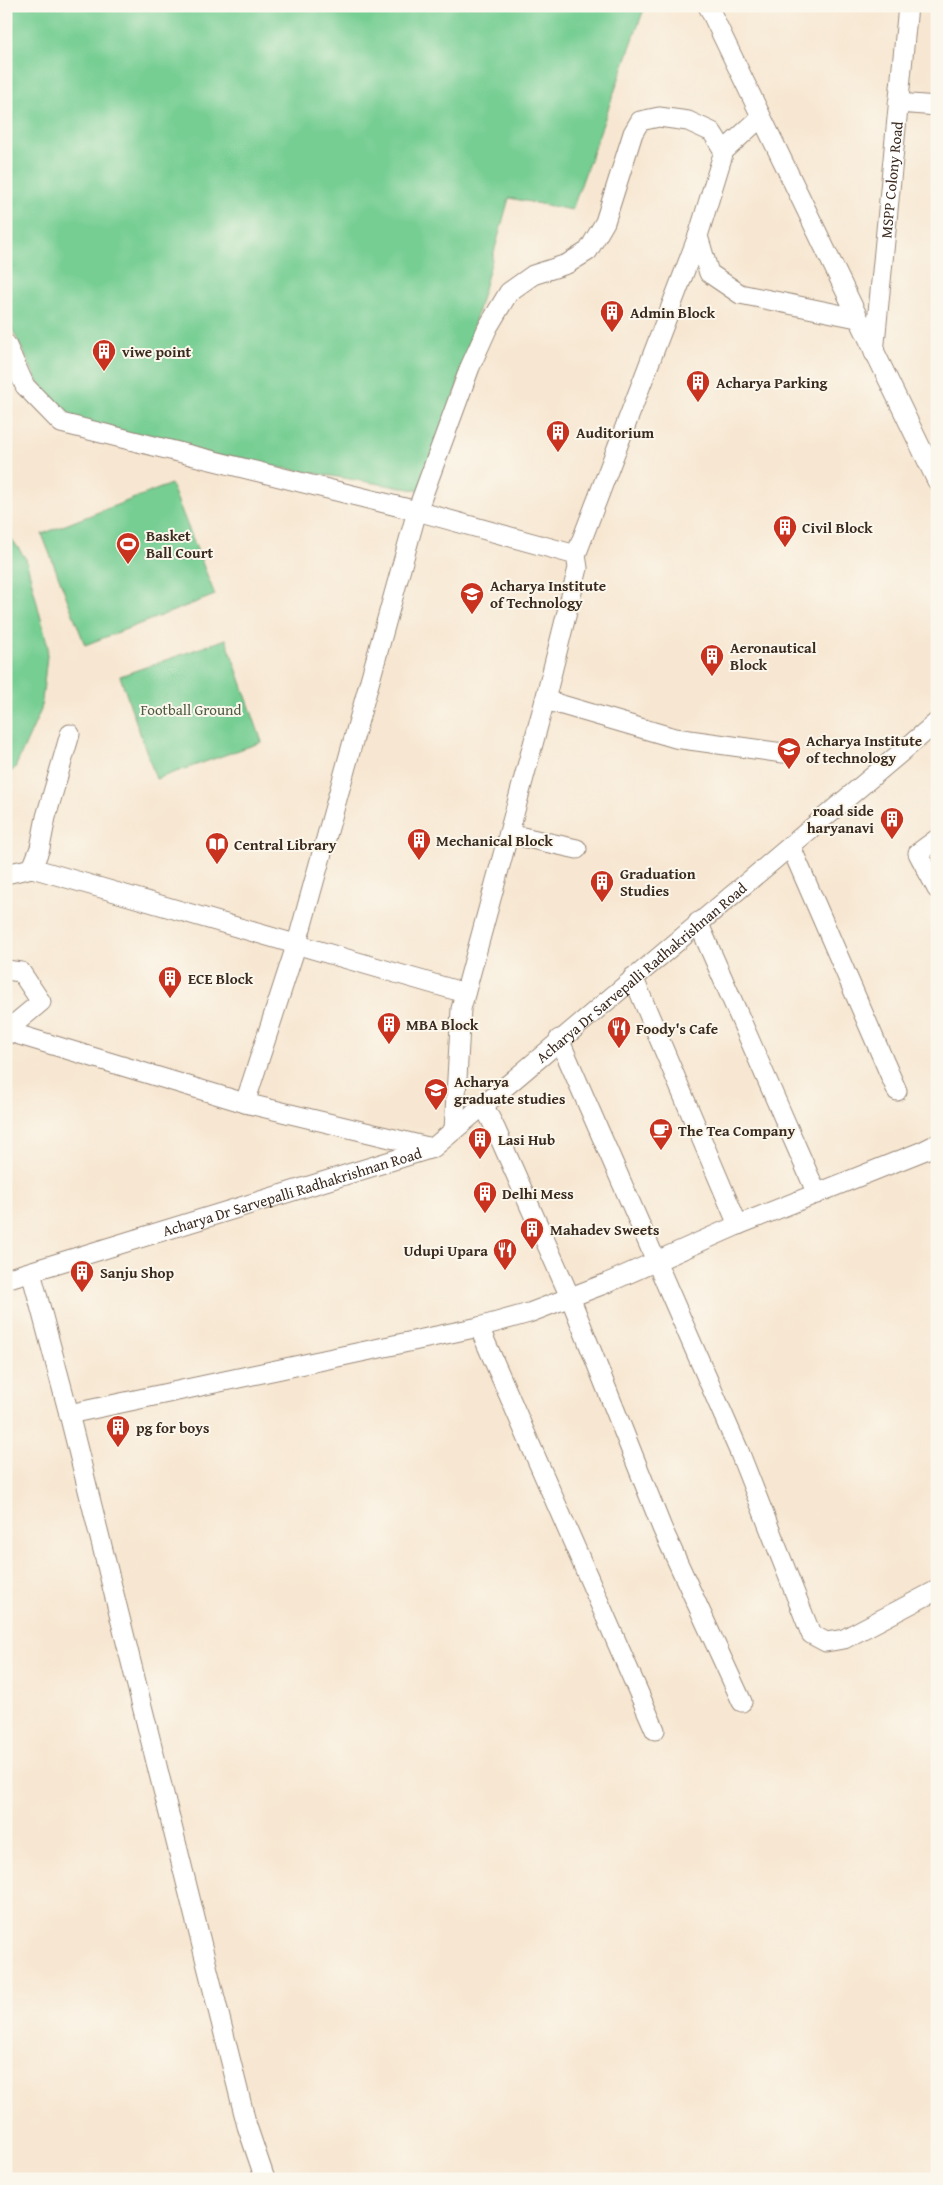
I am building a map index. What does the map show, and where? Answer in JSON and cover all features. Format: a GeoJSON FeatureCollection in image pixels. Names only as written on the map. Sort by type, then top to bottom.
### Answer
{"type":"FeatureCollection","features":[{"type":"Feature","properties":{"kind":"street"},"geometry":{"type":"LineString","coordinates":[[708,6],[760,118],[937,481]]}},
{"type":"Feature","properties":{"kind":"street","name":"MSPP Colony Road"},"geometry":{"type":"LineString","coordinates":[[874,353],[908,6]]}},
{"type":"Feature","properties":{"kind":"street"},"geometry":{"type":"LineString","coordinates":[[898,103],[937,106]]}},
{"type":"Feature","properties":{"kind":"street"},"geometry":{"type":"LineString","coordinates":[[245,1103],[297,943],[417,511],[470,367],[488,327],[509,292],[533,275],[567,264],[588,251],[605,222],[633,133],[640,120],[659,117],[688,121],[712,132],[724,151]]}},
{"type":"Feature","properties":{"kind":"street"},"geometry":{"type":"LineString","coordinates":[[454,1130],[461,1009],[545,700],[578,568],[576,555],[698,236],[724,151],[760,118]]}},
{"type":"Feature","properties":{"kind":"street"},"geometry":{"type":"LineString","coordinates":[[698,236],[709,273],[740,294],[857,318]]}},
{"type":"Feature","properties":{"kind":"street"},"geometry":{"type":"LineString","coordinates":[[6,344],[26,386],[61,423],[417,511],[576,555]]}},
{"type":"Feature","properties":{"kind":"street"},"geometry":{"type":"LineString","coordinates":[[545,700],[674,738],[783,754]]}},
{"type":"Feature","properties":{"kind":"street","name":"Acharya Dr Sarvepalli Radhakrishnan Road"},"geometry":{"type":"LineString","coordinates":[[6,1279],[433,1148],[484,1106],[559,1039],[937,722]]}},
{"type":"Feature","properties":{"kind":"street"},"geometry":{"type":"LineString","coordinates":[[32,868],[40,848],[46,817],[70,734]]}},
{"type":"Feature","properties":{"kind":"street"},"geometry":{"type":"LineString","coordinates":[[509,834],[577,849]]}},
{"type":"Feature","properties":{"kind":"street"},"geometry":{"type":"LineString","coordinates":[[937,839],[918,853],[937,890]]}},
{"type":"Feature","properties":{"kind":"street"},"geometry":{"type":"LineString","coordinates":[[791,846],[897,1091]]}},
{"type":"Feature","properties":{"kind":"street"},"geometry":{"type":"LineString","coordinates":[[6,874],[32,868],[466,993]]}},
{"type":"Feature","properties":{"kind":"street"},"geometry":{"type":"LineString","coordinates":[[698,922],[817,1194]]}},
{"type":"Feature","properties":{"kind":"street"},"geometry":{"type":"LineString","coordinates":[[6,970],[21,972],[41,1002],[6,1031]]}},
{"type":"Feature","properties":{"kind":"street"},"geometry":{"type":"LineString","coordinates":[[633,977],[738,1225]]}},
{"type":"Feature","properties":{"kind":"street"},"geometry":{"type":"LineString","coordinates":[[6,1031],[245,1103],[433,1148]]}},
{"type":"Feature","properties":{"kind":"street"},"geometry":{"type":"LineString","coordinates":[[559,1039],[739,1451],[810,1634],[826,1642],[844,1639],[937,1590]]}},
{"type":"Feature","properties":{"kind":"street"},"geometry":{"type":"LineString","coordinates":[[484,1106],[570,1297],[662,1528],[742,1702]]}},
{"type":"Feature","properties":{"kind":"street"},"geometry":{"type":"LineString","coordinates":[[69,1414],[479,1327],[529,1313],[937,1144]]}},
{"type":"Feature","properties":{"kind":"street"},"geometry":{"type":"LineString","coordinates":[[31,1272],[69,1414],[247,2126],[265,2179]]}},
{"type":"Feature","properties":{"kind":"street"},"geometry":{"type":"LineString","coordinates":[[479,1327],[655,1730]]}},
{"type":"Feature","properties":{"kind":"green space"},"geometry":{"type":"Polygon","coordinates":[[[6,6],[645,6],[572,210],[509,198],[428,492],[162,448],[54,416],[6,316],[6,6]]]}},
{"type":"Feature","properties":{"kind":"green space","name":"Basket Ball Court"},"geometry":{"type":"Polygon","coordinates":[[[171,484],[215,595],[85,645],[42,534],[171,484]]]}},
{"type":"Feature","properties":{"kind":"green space"},"geometry":{"type":"Polygon","coordinates":[[[6,531],[26,559],[48,647],[41,710],[15,768],[6,777],[6,531]]]}},
{"type":"Feature","properties":{"kind":"green space","name":"Football Ground"},"geometry":{"type":"Polygon","coordinates":[[[226,639],[262,742],[156,779],[120,676],[226,639]]]}},
{"type":"Feature","properties":{"kind":"place","name":"Admin Block"},"geometry":{"type":"Point","coordinates":[612,333]}},
{"type":"Feature","properties":{"kind":"place","name":"viwe point"},"geometry":{"type":"Point","coordinates":[104,372]}},
{"type":"Feature","properties":{"kind":"place","name":"Acharya Parking"},"geometry":{"type":"Point","coordinates":[698,403]}},
{"type":"Feature","properties":{"kind":"place","name":"Auditorium"},"geometry":{"type":"Point","coordinates":[558,453]}},
{"type":"Feature","properties":{"kind":"place","name":"Civil Block"},"geometry":{"type":"Point","coordinates":[785,548]}},
{"type":"Feature","properties":{"kind":"place","name":"Basket Ball Court"},"geometry":{"type":"Point","coordinates":[128,565]}},
{"type":"Feature","properties":{"kind":"place","name":"Acharya Institute of Technology"},"geometry":{"type":"Point","coordinates":[472,615]}},
{"type":"Feature","properties":{"kind":"place","name":"Aeronautical Block"},"geometry":{"type":"Point","coordinates":[712,677]}},
{"type":"Feature","properties":{"kind":"place","name":"Acharya Institute of technology"},"geometry":{"type":"Point","coordinates":[789,770]}},
{"type":"Feature","properties":{"kind":"place","name":"road side haryanavi"},"geometry":{"type":"Point","coordinates":[892,840]}},
{"type":"Feature","properties":{"kind":"place","name":"Mechanical Block"},"geometry":{"type":"Point","coordinates":[419,861]}},
{"type":"Feature","properties":{"kind":"place","name":"Central Library"},"geometry":{"type":"Point","coordinates":[217,865]}},
{"type":"Feature","properties":{"kind":"place","name":"Graduation Studies"},"geometry":{"type":"Point","coordinates":[602,903]}},
{"type":"Feature","properties":{"kind":"place","name":"ECE Block"},"geometry":{"type":"Point","coordinates":[170,999]}},
{"type":"Feature","properties":{"kind":"place","name":"MBA Block"},"geometry":{"type":"Point","coordinates":[389,1045]}},
{"type":"Feature","properties":{"kind":"place","name":"Foody's Cafe"},"geometry":{"type":"Point","coordinates":[619,1049]}},
{"type":"Feature","properties":{"kind":"place","name":"Acharya graduate studies"},"geometry":{"type":"Point","coordinates":[436,1111]}},
{"type":"Feature","properties":{"kind":"place","name":"The Tea Company"},"geometry":{"type":"Point","coordinates":[661,1151]}},
{"type":"Feature","properties":{"kind":"place","name":"Lasi Hub"},"geometry":{"type":"Point","coordinates":[480,1160]}},
{"type":"Feature","properties":{"kind":"place","name":"Delhi Mess"},"geometry":{"type":"Point","coordinates":[485,1214]}},
{"type":"Feature","properties":{"kind":"place","name":"Mahadev Sweets"},"geometry":{"type":"Point","coordinates":[532,1250]}},
{"type":"Feature","properties":{"kind":"place","name":"Udupi Upara"},"geometry":{"type":"Point","coordinates":[505,1271]}},
{"type":"Feature","properties":{"kind":"place","name":"Sanju Shop"},"geometry":{"type":"Point","coordinates":[82,1293]}},
{"type":"Feature","properties":{"kind":"place","name":"pg for boys"},"geometry":{"type":"Point","coordinates":[118,1448]}}]}
